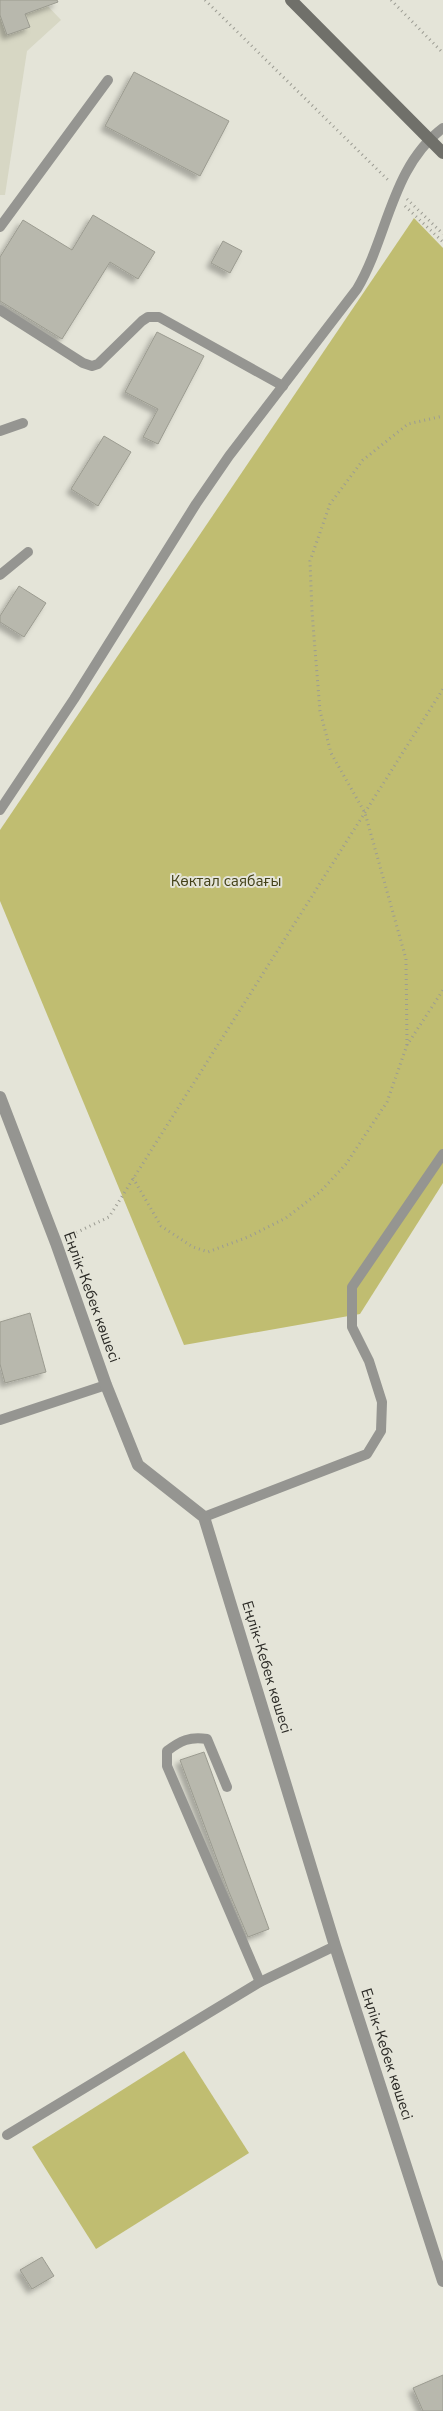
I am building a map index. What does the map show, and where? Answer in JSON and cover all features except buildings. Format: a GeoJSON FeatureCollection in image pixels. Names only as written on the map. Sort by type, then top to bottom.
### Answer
{"type":"FeatureCollection","features":[{"type":"Feature","properties":{"kind":"street"},"geometry":{"type":"LineString","coordinates":[[291,0],[443,153]]}},
{"type":"Feature","properties":{"kind":"street","name":"Еңлік-Кебек көшесі"},"geometry":{"type":"LineString","coordinates":[[0,1097],[56,1243],[106,1386],[138,1465],[204,1517],[335,1946],[443,2281]]}},
{"type":"Feature","properties":{"kind":"lane"},"geometry":{"type":"LineString","coordinates":[[0,227],[108,80]]}},
{"type":"Feature","properties":{"kind":"lane"},"geometry":{"type":"LineString","coordinates":[[0,810],[74,699],[196,504],[283,386],[335,320],[367,271],[395,192],[429,139],[443,128]]}},
{"type":"Feature","properties":{"kind":"lane"},"geometry":{"type":"LineString","coordinates":[[0,310],[83,363],[92,366],[98,364],[142,320],[148,317],[159,317],[283,386]]}},
{"type":"Feature","properties":{"kind":"lane"},"geometry":{"type":"LineString","coordinates":[[0,431],[23,423]]}},
{"type":"Feature","properties":{"kind":"lane"},"geometry":{"type":"LineString","coordinates":[[0,575],[28,552]]}},
{"type":"Feature","properties":{"kind":"lane"},"geometry":{"type":"LineString","coordinates":[[204,1517],[367,1454],[381,1431],[382,1402],[369,1361],[352,1327],[352,1287],[443,1154]]}},
{"type":"Feature","properties":{"kind":"lane"},"geometry":{"type":"LineString","coordinates":[[0,1420],[106,1386]]}},
{"type":"Feature","properties":{"kind":"lane"},"geometry":{"type":"LineString","coordinates":[[227,1788],[207,1739],[195,1737],[183,1740],[167,1751],[167,1766],[260,1982]]}},
{"type":"Feature","properties":{"kind":"lane"},"geometry":{"type":"LineString","coordinates":[[7,2135],[260,1982],[335,1946]]}},
{"type":"Feature","properties":{"kind":"path"},"geometry":{"type":"LineString","coordinates":[[205,0],[443,242]]}},
{"type":"Feature","properties":{"kind":"path"},"geometry":{"type":"LineString","coordinates":[[391,0],[443,53]]}},
{"type":"Feature","properties":{"kind":"path"},"geometry":{"type":"LineString","coordinates":[[395,192],[443,234]]}},
{"type":"Feature","properties":{"kind":"path"},"geometry":{"type":"LineString","coordinates":[[407,1045],[406,959],[365,813],[331,753],[320,711],[310,561],[330,504],[363,460],[408,424],[443,416]]}},
{"type":"Feature","properties":{"kind":"path"},"geometry":{"type":"LineString","coordinates":[[56,1243],[109,1217],[443,689]]}},
{"type":"Feature","properties":{"kind":"path"},"geometry":{"type":"LineString","coordinates":[[133,1178],[161,1226],[193,1247],[208,1252],[248,1237],[286,1218],[322,1191],[346,1164],[387,1102],[407,1045],[443,990]]}},
{"type":"Feature","properties":{"kind":"shaded area"},"geometry":{"type":"Polygon","coordinates":[[[0,0],[42,0],[61,20],[27,51],[5,195],[0,195],[0,0]]]}},
{"type":"Feature","properties":{"kind":"green space","name":"Көктал саябағы"},"geometry":{"type":"Polygon","coordinates":[[[414,218],[443,248],[443,1183],[360,1314],[184,1345],[0,901],[0,830],[414,218]]]}},
{"type":"Feature","properties":{"kind":"green space"},"geometry":{"type":"Polygon","coordinates":[[[184,2051],[249,2153],[96,2249],[32,2147],[184,2051]]]}}]}
